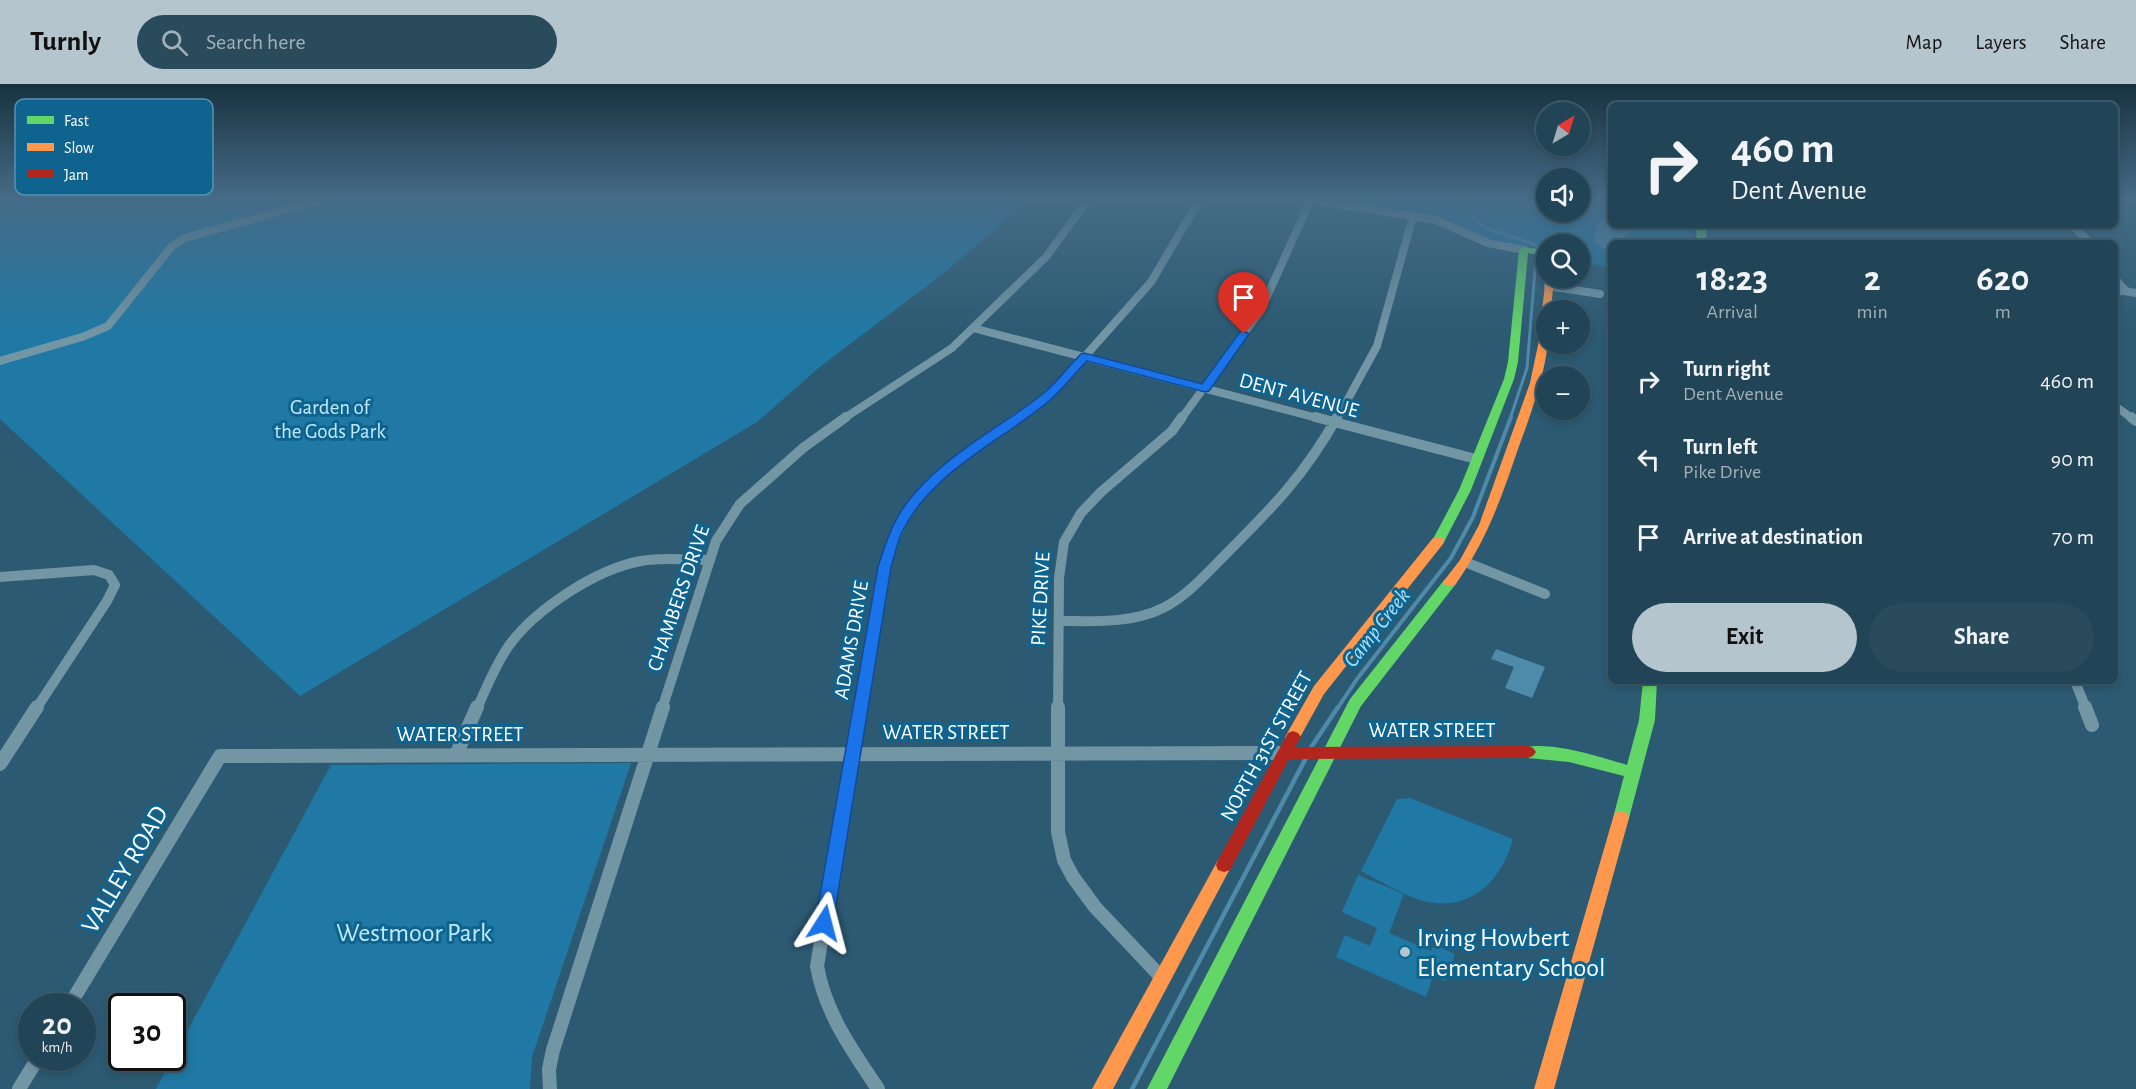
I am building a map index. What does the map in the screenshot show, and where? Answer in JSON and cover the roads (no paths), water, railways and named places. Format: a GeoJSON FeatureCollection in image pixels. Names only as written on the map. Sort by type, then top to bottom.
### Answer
{"type":"FeatureCollection","features":[{"type":"Feature","properties":{"kind":"street"},"geometry":{"type":"LineString","coordinates":[[0,361],[82,338],[108,326],[168,251],[177,244]]}},
{"type":"Feature","properties":{"kind":"street","name":"CHAMBERS DRIVE"},"geometry":{"type":"LineString","coordinates":[[550,1089],[549,1069],[553,1050],[716,541],[724,526],[750,494],[824,432],[944,355],[1046,257],[1055,244]]}},
{"type":"Feature","properties":{"kind":"street","name":"ADAMS DRIVE"},"geometry":{"type":"LineString","coordinates":[[878,1089],[831,1015],[823,996],[817,966],[884,567],[895,533],[903,519],[935,479],[1045,398],[1151,282],[1173,244]]}},
{"type":"Feature","properties":{"kind":"street","name":"PIKE DRIVE"},"geometry":{"type":"LineString","coordinates":[[1162,978],[1086,895],[1066,866],[1058,832],[1061,555],[1071,527],[1101,492],[1172,431],[1205,388],[1265,303],[1290,244]]}},
{"type":"Feature","properties":{"kind":"street"},"geometry":{"type":"LineString","coordinates":[[1059,621],[1110,621],[1130,618],[1148,614],[1178,599],[1240,542],[1288,491],[1311,464],[1380,339],[1406,244]]}},
{"type":"Feature","properties":{"kind":"street"},"geometry":{"type":"LineString","coordinates":[[1493,244],[1536,252]]}},
{"type":"Feature","properties":{"kind":"street","name":"NORTH 31ST STREET"},"geometry":{"type":"LineString","coordinates":[[1102,1089],[1325,681],[1431,553],[1445,532],[1502,398],[1513,362],[1524,250]]}},
{"type":"Feature","properties":{"kind":"street"},"geometry":{"type":"LineString","coordinates":[[2120,284],[2136,286]]}},
{"type":"Feature","properties":{"kind":"street"},"geometry":{"type":"LineString","coordinates":[[2120,284],[2136,293]]}},
{"type":"Feature","properties":{"kind":"street"},"geometry":{"type":"LineString","coordinates":[[1157,1089],[1355,703],[1371,679],[1465,562],[1494,502],[1536,383],[1543,345],[1548,288]]}},
{"type":"Feature","properties":{"kind":"street"},"geometry":{"type":"LineString","coordinates":[[1574,288],[1600,294]]}},
{"type":"Feature","properties":{"kind":"street","name":"DENT AVENUE"},"geometry":{"type":"LineString","coordinates":[[973,328],[1476,459]]}},
{"type":"Feature","properties":{"kind":"street"},"geometry":{"type":"LineString","coordinates":[[2118,408],[2136,421]]}},
{"type":"Feature","properties":{"kind":"street"},"geometry":{"type":"LineString","coordinates":[[456,755],[508,647],[537,616],[617,568],[657,560],[710,560]]}},
{"type":"Feature","properties":{"kind":"street"},"geometry":{"type":"LineString","coordinates":[[1465,562],[1545,594]]}},
{"type":"Feature","properties":{"kind":"street"},"geometry":{"type":"LineString","coordinates":[[0,577],[94,570],[109,575],[115,585],[107,601],[0,764]]}},
{"type":"Feature","properties":{"kind":"street"},"geometry":{"type":"LineString","coordinates":[[1544,1089],[1634,773],[1647,720],[1650,684]]}},
{"type":"Feature","properties":{"kind":"street"},"geometry":{"type":"LineString","coordinates":[[2076,684],[2092,725]]}},
{"type":"Feature","properties":{"kind":"street","name":"WATER STREET"},"geometry":{"type":"LineString","coordinates":[[220,756],[1551,752],[1582,757],[1634,773]]}},
{"type":"Feature","properties":{"kind":"street","name":"VALLEY ROAD"},"geometry":{"type":"LineString","coordinates":[[77,993],[220,756]]}},
{"type":"Feature","properties":{"kind":"street"},"geometry":{"type":"LineString","coordinates":[[19,1089],[30,1071]]}},
{"type":"Feature","properties":{"kind":"waterway","name":"Camp Creek"},"geometry":{"type":"LineString","coordinates":[[1510,419],[1527,368],[1537,245],[1534,244]]}},
{"type":"Feature","properties":{"kind":"waterway","name":"Camp Creek"},"geometry":{"type":"LineString","coordinates":[[1337,709],[1357,679],[1451,558],[1473,517],[1511,417]]}},
{"type":"Feature","properties":{"kind":"waterway","name":"Camp Creek"},"geometry":{"type":"LineString","coordinates":[[1310,749],[1338,707]]}},
{"type":"Feature","properties":{"kind":"waterway","name":"Camp Creek"},"geometry":{"type":"LineString","coordinates":[[1132,1089],[1307,756]]}},
{"type":"Feature","properties":{"kind":"place","name":"Irving Howbert Elementary School"},"geometry":{"type":"Point","coordinates":[1405,952]}},
{"type":"Feature","properties":{"kind":"park label","name":"Garden of the Gods Park"},"geometry":{"type":"Point","coordinates":[330,419]}},
{"type":"Feature","properties":{"kind":"park label","name":"Westmoor Park"},"geometry":{"type":"Point","coordinates":[414,932]}}]}
